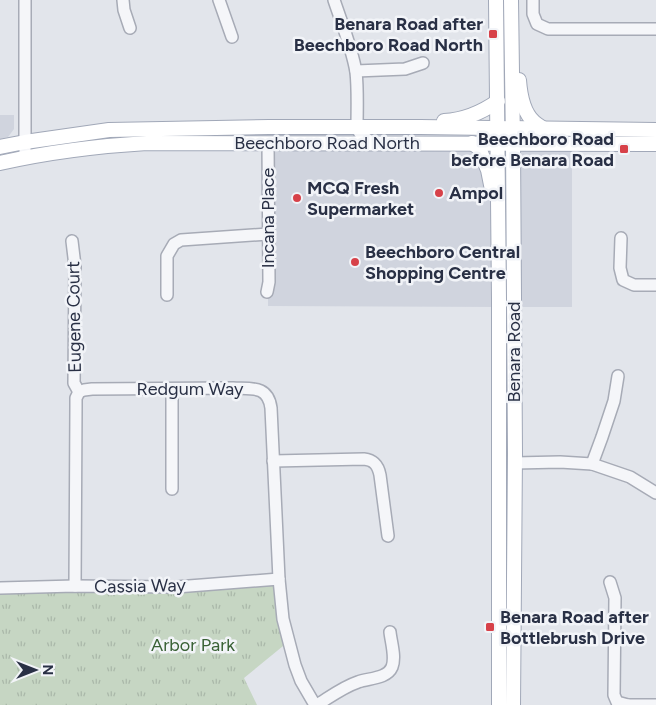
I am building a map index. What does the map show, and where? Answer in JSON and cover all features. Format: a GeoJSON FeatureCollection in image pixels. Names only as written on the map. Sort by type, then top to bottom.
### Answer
{"type":"FeatureCollection","features":[{"type":"Feature","properties":{"kind":"main road"},"geometry":{"type":"LineString","coordinates":[[496,0],[498,144],[496,228],[493,252],[505,297]]}},
{"type":"Feature","properties":{"kind":"main road"},"geometry":{"type":"LineString","coordinates":[[511,6],[517,39],[520,91],[532,121],[544,129]]}},
{"type":"Feature","properties":{"kind":"main road","name":"Benara Road"},"geometry":{"type":"LineString","coordinates":[[511,6],[513,240],[505,297],[500,463],[506,621],[513,705]]}},
{"type":"Feature","properties":{"kind":"main road"},"geometry":{"type":"LineString","coordinates":[[392,128],[412,123],[453,121],[474,115],[498,101]]}},
{"type":"Feature","properties":{"kind":"main road","name":"Beechboro Road North"},"geometry":{"type":"LineString","coordinates":[[0,147],[110,130],[286,127],[656,130]]}},
{"type":"Feature","properties":{"kind":"main road","name":"Beechboro Road North"},"geometry":{"type":"LineString","coordinates":[[0,163],[25,157],[110,145],[147,143],[656,144]]}},
{"type":"Feature","properties":{"kind":"main road"},"geometry":{"type":"LineString","coordinates":[[472,143],[479,148],[488,170],[496,228]]}},
{"type":"Feature","properties":{"kind":"main road"},"geometry":{"type":"LineString","coordinates":[[496,228],[507,231],[513,240]]}},
{"type":"Feature","properties":{"kind":"main road","name":"Benara Road"},"geometry":{"type":"LineString","coordinates":[[499,705],[515,463],[505,297]]}},
{"type":"Feature","properties":{"kind":"main road"},"geometry":{"type":"LineString","coordinates":[[500,463],[515,463]]}},
{"type":"Feature","properties":{"kind":"street"},"geometry":{"type":"LineString","coordinates":[[25,0],[25,157]]}},
{"type":"Feature","properties":{"kind":"street"},"geometry":{"type":"LineString","coordinates":[[124,0],[124,10],[130,28]]}},
{"type":"Feature","properties":{"kind":"street"},"geometry":{"type":"LineString","coordinates":[[219,0],[232,37]]}},
{"type":"Feature","properties":{"kind":"street"},"geometry":{"type":"LineString","coordinates":[[334,0],[356,71],[357,128],[363,137],[376,143]]}},
{"type":"Feature","properties":{"kind":"street"},"geometry":{"type":"LineString","coordinates":[[533,0],[533,14],[537,24],[548,28],[656,29]]}},
{"type":"Feature","properties":{"kind":"street"},"geometry":{"type":"LineString","coordinates":[[356,71],[405,69],[424,63]]}},
{"type":"Feature","properties":{"kind":"street"},"geometry":{"type":"LineString","coordinates":[[244,128],[261,135],[268,143],[274,134],[286,127]]}},
{"type":"Feature","properties":{"kind":"street"},"geometry":{"type":"LineString","coordinates":[[338,143],[348,138],[357,128]]}},
{"type":"Feature","properties":{"kind":"street","name":"Incana Place"},"geometry":{"type":"LineString","coordinates":[[267,292],[269,282],[268,143]]}},
{"type":"Feature","properties":{"kind":"street"},"geometry":{"type":"LineString","coordinates":[[167,295],[167,256],[174,244],[181,240],[268,234]]}},
{"type":"Feature","properties":{"kind":"street"},"geometry":{"type":"LineString","coordinates":[[621,238],[620,268],[623,280],[634,285],[656,285]]}},
{"type":"Feature","properties":{"kind":"street","name":"Eugene Court"},"geometry":{"type":"LineString","coordinates":[[72,241],[75,266],[74,383],[79,392]]}},
{"type":"Feature","properties":{"kind":"street"},"geometry":{"type":"LineString","coordinates":[[592,464],[614,401],[618,376]]}},
{"type":"Feature","properties":{"kind":"street","name":"Redgum Way"},"geometry":{"type":"LineString","coordinates":[[79,392],[92,389],[233,388],[261,390],[267,395],[270,401],[279,579],[283,619],[290,650],[302,681],[316,705]]}},
{"type":"Feature","properties":{"kind":"street"},"geometry":{"type":"LineString","coordinates":[[172,389],[172,489]]}},
{"type":"Feature","properties":{"kind":"street"},"geometry":{"type":"LineString","coordinates":[[75,586],[76,398],[79,392]]}},
{"type":"Feature","properties":{"kind":"street"},"geometry":{"type":"LineString","coordinates":[[273,462],[369,459],[379,468],[388,536]]}},
{"type":"Feature","properties":{"kind":"street"},"geometry":{"type":"LineString","coordinates":[[515,463],[560,462],[592,464],[630,477],[656,493]]}},
{"type":"Feature","properties":{"kind":"street","name":"Cassia Way"},"geometry":{"type":"LineString","coordinates":[[0,588],[75,586],[176,587],[279,579]]}},
{"type":"Feature","properties":{"kind":"street"},"geometry":{"type":"LineString","coordinates":[[610,582],[615,598],[614,695],[617,702],[628,705],[656,705]]}},
{"type":"Feature","properties":{"kind":"street"},"geometry":{"type":"LineString","coordinates":[[316,705],[348,686],[388,673],[393,665],[394,658],[390,632]]}},
{"type":"Feature","properties":{"kind":"shaded area"},"geometry":{"type":"Polygon","coordinates":[[[0,115],[14,115],[14,129],[8,137],[0,139],[0,115]]]}},
{"type":"Feature","properties":{"kind":"shaded area"},"geometry":{"type":"Polygon","coordinates":[[[268,143],[472,143],[493,190],[499,307],[268,306],[268,143]]]}},
{"type":"Feature","properties":{"kind":"shaded area"},"geometry":{"type":"Polygon","coordinates":[[[513,144],[572,144],[572,307],[513,307],[513,144]]]}},
{"type":"Feature","properties":{"kind":"green space","name":"Arbor Park"},"geometry":{"type":"Polygon","coordinates":[[[279,579],[288,642],[244,678],[257,705],[0,705],[0,588],[279,579]]]}},
{"type":"Feature","properties":{"kind":"place","name":"Benara Road after Beechboro Road North"},"geometry":{"type":"Point","coordinates":[493,34]}},
{"type":"Feature","properties":{"kind":"place","name":"Beechboro Road before Benara Road"},"geometry":{"type":"Point","coordinates":[624,149]}},
{"type":"Feature","properties":{"kind":"place","name":"Ampol"},"geometry":{"type":"Point","coordinates":[439,193]}},
{"type":"Feature","properties":{"kind":"place","name":"MCQ Fresh Supermarket"},"geometry":{"type":"Point","coordinates":[297,198]}},
{"type":"Feature","properties":{"kind":"place","name":"Beechboro Central Shopping Centre"},"geometry":{"type":"Point","coordinates":[355,262]}},
{"type":"Feature","properties":{"kind":"place","name":"Benara Road after Bottlebrush Drive"},"geometry":{"type":"Point","coordinates":[490,627]}}]}
